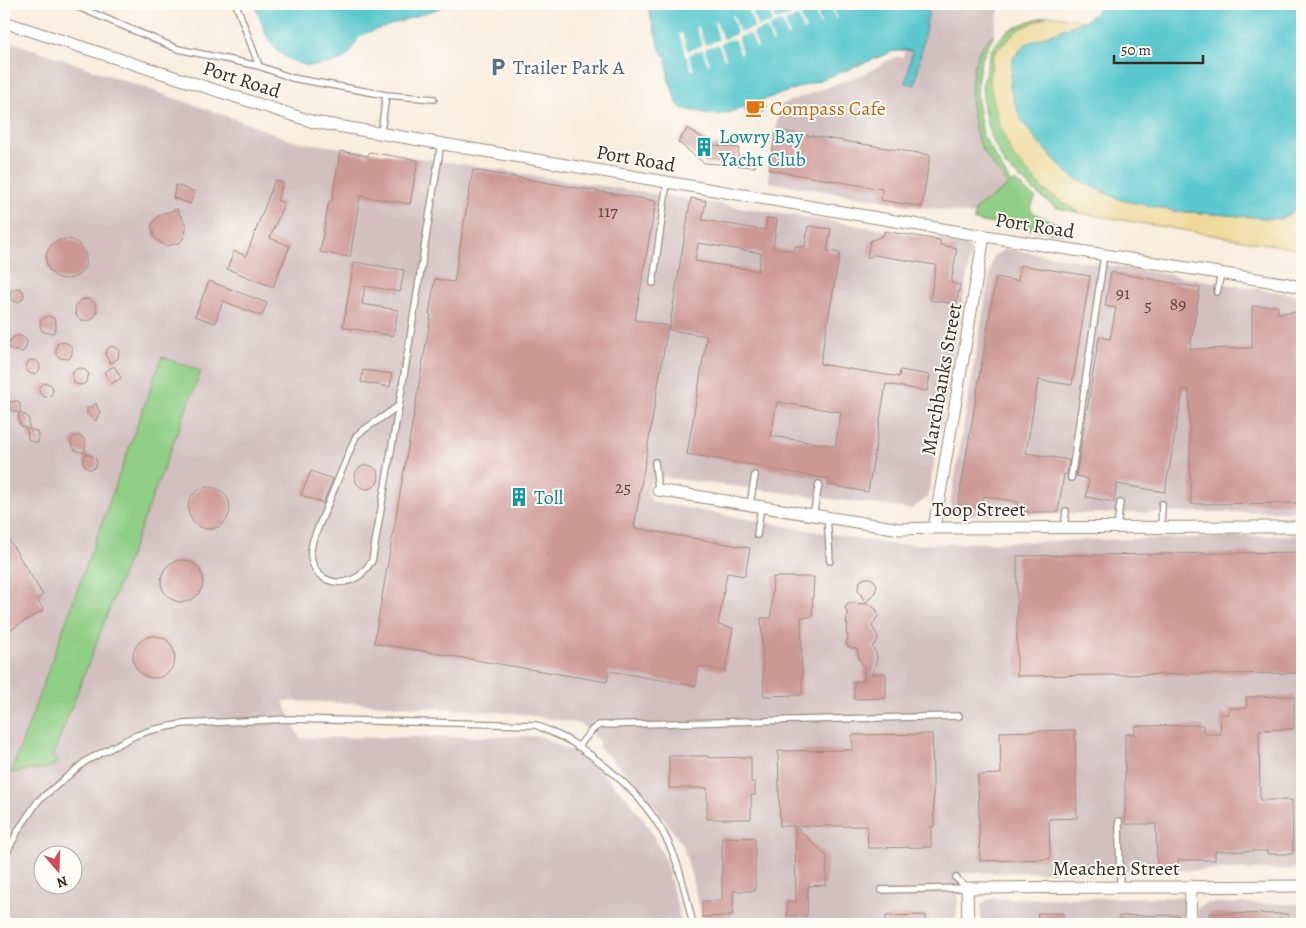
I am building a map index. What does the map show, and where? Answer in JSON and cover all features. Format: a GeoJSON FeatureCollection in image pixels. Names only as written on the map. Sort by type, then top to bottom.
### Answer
{"type":"FeatureCollection","features":[{"type":"Feature","properties":{"kind":"street","name":"Port Road"},"geometry":{"type":"LineString","coordinates":[[4,22],[314,122],[984,236],[1288,284],[1302,288]]}},
{"type":"Feature","properties":{"kind":"street","name":"Marchbanks Street"},"geometry":{"type":"LineString","coordinates":[[934,528],[984,236]]}},
{"type":"Feature","properties":{"kind":"street","name":"Toop Street"},"geometry":{"type":"LineString","coordinates":[[658,490],[900,529],[1302,527]]}},
{"type":"Feature","properties":{"kind":"street"},"geometry":{"type":"LineString","coordinates":[[1190,924],[1191,886]]}},
{"type":"Feature","properties":{"kind":"street","name":"Meachen Street"},"geometry":{"type":"LineString","coordinates":[[967,888],[1302,886]]}},
{"type":"Feature","properties":{"kind":"street"},"geometry":{"type":"LineString","coordinates":[[967,888],[968,924]]}},
{"type":"Feature","properties":{"kind":"lane"},"geometry":{"type":"LineString","coordinates":[[71,4],[178,49],[259,66],[292,78],[386,95],[434,99]]}},
{"type":"Feature","properties":{"kind":"lane"},"geometry":{"type":"LineString","coordinates":[[236,4],[259,66]]}},
{"type":"Feature","properties":{"kind":"lane"},"geometry":{"type":"LineString","coordinates":[[381,133],[386,95]]}},
{"type":"Feature","properties":{"kind":"lane"},"geometry":{"type":"LineString","coordinates":[[399,405],[356,436],[313,540],[310,554],[313,565],[318,574],[328,581],[341,582],[357,577],[365,571],[372,561],[402,388],[441,143]]}},
{"type":"Feature","properties":{"kind":"lane"},"geometry":{"type":"LineString","coordinates":[[652,283],[667,182]]}},
{"type":"Feature","properties":{"kind":"lane"},"geometry":{"type":"LineString","coordinates":[[1071,478],[1104,255]]}},
{"type":"Feature","properties":{"kind":"lane"},"geometry":{"type":"LineString","coordinates":[[1217,292],[1221,274]]}},
{"type":"Feature","properties":{"kind":"lane"},"geometry":{"type":"LineString","coordinates":[[655,462],[658,490]]}},
{"type":"Feature","properties":{"kind":"lane"},"geometry":{"type":"LineString","coordinates":[[755,475],[757,535]]}},
{"type":"Feature","properties":{"kind":"lane"},"geometry":{"type":"LineString","coordinates":[[813,515],[819,484]]}},
{"type":"Feature","properties":{"kind":"lane"},"geometry":{"type":"LineString","coordinates":[[1117,528],[1120,503]]}},
{"type":"Feature","properties":{"kind":"lane"},"geometry":{"type":"LineString","coordinates":[[1161,528],[1162,504]]}},
{"type":"Feature","properties":{"kind":"lane"},"geometry":{"type":"LineString","coordinates":[[1064,528],[1066,511]]}},
{"type":"Feature","properties":{"kind":"lane"},"geometry":{"type":"LineString","coordinates":[[827,517],[830,561]]}},
{"type":"Feature","properties":{"kind":"lane"},"geometry":{"type":"LineString","coordinates":[[578,747],[592,730],[599,725],[959,716]]}},
{"type":"Feature","properties":{"kind":"lane"},"geometry":{"type":"LineString","coordinates":[[4,864],[5,856],[19,829],[38,801],[86,761],[134,736],[152,730],[182,724],[290,719],[536,725],[578,747],[618,776],[639,798],[653,816],[670,845],[683,884],[693,924]]}},
{"type":"Feature","properties":{"kind":"lane"},"geometry":{"type":"LineString","coordinates":[[1119,821],[1120,887]]}},
{"type":"Feature","properties":{"kind":"lane"},"geometry":{"type":"LineString","coordinates":[[956,878],[967,888]]}},
{"type":"Feature","properties":{"kind":"lane"},"geometry":{"type":"LineString","coordinates":[[881,890],[967,888]]}},
{"type":"Feature","properties":{"kind":"shaded area"},"geometry":{"type":"Polygon","coordinates":[[[930,4],[1000,4],[994,34],[982,45],[972,109],[980,143],[1008,186],[975,209],[974,215],[769,182],[769,170],[780,105],[868,72],[895,57],[903,57],[905,50],[912,50],[915,85],[930,4]]]}},
{"type":"Feature","properties":{"kind":"shaded area"},"geometry":{"type":"Polygon","coordinates":[[[4,39],[252,125],[292,141],[448,162],[963,242],[968,246],[971,253],[928,497],[911,509],[661,477],[654,478],[648,487],[652,502],[893,545],[1302,535],[1302,869],[961,873],[955,924],[704,924],[683,845],[640,786],[599,748],[599,741],[581,724],[522,714],[356,703],[283,701],[300,738],[540,736],[578,755],[608,779],[628,799],[648,826],[664,857],[682,924],[4,924],[4,39]],[[163,357],[11,773],[52,759],[201,371],[163,357]]]}},
{"type":"Feature","properties":{"kind":"shaded area"},"geometry":{"type":"Polygon","coordinates":[[[1006,249],[1302,296],[1302,511],[957,515],[952,511],[950,505],[993,256],[1006,249]]]}},
{"type":"Feature","properties":{"kind":"shaded area"},"geometry":{"type":"Polygon","coordinates":[[[1180,897],[1185,902],[1185,924],[981,924],[981,906],[988,899],[1180,897]]]}},
{"type":"Feature","properties":{"kind":"shaded area"},"geometry":{"type":"Polygon","coordinates":[[[1207,903],[1301,904],[1302,924],[1197,924],[1197,908],[1207,903]]]}},
{"type":"Feature","properties":{"kind":"green space"},"geometry":{"type":"Polygon","coordinates":[[[1050,15],[1018,30],[994,52],[989,80],[1045,191],[1080,213],[1057,208],[1040,196],[1005,165],[990,135],[984,110],[982,86],[991,50],[1006,32],[1029,21],[1050,15]]]}},
{"type":"Feature","properties":{"kind":"green space"},"geometry":{"type":"Polygon","coordinates":[[[994,34],[981,61],[977,82],[978,108],[983,135],[1011,184],[1015,181],[1036,198],[1030,207],[1033,213],[1070,229],[1067,234],[974,221],[975,209],[1008,186],[980,144],[976,134],[972,108],[971,94],[974,66],[983,45],[994,34]]]}},
{"type":"Feature","properties":{"kind":"green space"},"geometry":{"type":"Polygon","coordinates":[[[162,357],[201,371],[52,758],[59,762],[52,767],[11,773],[162,357]]]}},
{"type":"Feature","properties":{"kind":"sand"},"geometry":{"type":"Polygon","coordinates":[[[1050,15],[1084,21],[1026,44],[1013,58],[1010,88],[1020,118],[1072,177],[1121,200],[1174,211],[1280,219],[1302,206],[1302,249],[1080,213],[1045,191],[1013,156],[1000,127],[989,80],[994,53],[1018,30],[1050,15]]]}},
{"type":"Feature","properties":{"kind":"water"},"geometry":{"type":"Polygon","coordinates":[[[254,4],[451,4],[365,34],[356,42],[343,60],[305,66],[282,55],[271,43],[263,29],[254,4]]]}},
{"type":"Feature","properties":{"kind":"water"},"geometry":{"type":"Polygon","coordinates":[[[647,4],[930,4],[915,85],[906,83],[912,51],[891,52],[845,71],[717,115],[683,109],[678,105],[668,77],[666,58],[660,50],[647,4]]]}},
{"type":"Feature","properties":{"kind":"water"},"geometry":{"type":"Polygon","coordinates":[[[1100,4],[1302,4],[1302,206],[1280,219],[1174,211],[1121,200],[1072,177],[1040,145],[1020,118],[1010,88],[1013,58],[1026,44],[1084,21],[1097,12],[1100,4]]]}},
{"type":"Feature","properties":{"kind":"pier"},"geometry":{"type":"Polygon","coordinates":[[[252,4],[254,4],[266,36],[275,50],[294,62],[309,67],[338,63],[351,53],[359,38],[365,34],[454,4],[360,40],[353,54],[339,65],[309,69],[280,58],[273,51],[264,38],[252,4]]]}},
{"type":"Feature","properties":{"kind":"pier"},"geometry":{"type":"Polygon","coordinates":[[[767,4],[769,4],[777,20],[789,16],[786,4],[789,4],[794,14],[806,10],[806,4],[809,4],[812,8],[824,4],[835,4],[833,6],[837,19],[829,6],[817,12],[821,25],[815,13],[802,15],[801,18],[806,30],[804,31],[799,18],[786,21],[790,36],[788,37],[781,22],[770,26],[769,29],[774,42],[772,43],[765,28],[753,34],[758,47],[756,48],[751,35],[738,37],[742,53],[740,54],[733,39],[722,42],[721,45],[726,58],[724,59],[717,45],[706,48],[705,51],[710,64],[708,65],[701,50],[689,56],[694,70],[692,70],[685,56],[685,50],[679,34],[682,33],[689,51],[702,44],[696,27],[699,27],[706,45],[719,40],[714,22],[716,21],[724,39],[737,32],[732,16],[734,15],[739,31],[742,32],[754,28],[749,10],[752,9],[757,25],[771,23],[772,20],[767,4]]]}},
{"type":"Feature","properties":{"kind":"building","name":"Compass Cafe"},"geometry":{"type":"Polygon","coordinates":[[[761,100],[765,110],[749,116],[745,105],[761,100]]]}},
{"type":"Feature","properties":{"kind":"building","name":"Lowry Bay Yacht Club"},"geometry":{"type":"Polygon","coordinates":[[[688,128],[712,145],[739,148],[738,157],[756,159],[755,167],[704,163],[678,142],[688,128]]]}},
{"type":"Feature","properties":{"kind":"building"},"geometry":{"type":"Polygon","coordinates":[[[776,130],[930,155],[922,207],[881,200],[882,189],[769,170],[776,130]]]}},
{"type":"Feature","properties":{"kind":"building"},"geometry":{"type":"Polygon","coordinates":[[[340,151],[368,156],[369,152],[418,160],[410,204],[360,196],[350,257],[320,252],[329,201],[332,201],[340,151]]]}},
{"type":"Feature","properties":{"kind":"building","name":"Toll"},"geometry":{"type":"Polygon","coordinates":[[[473,170],[656,201],[635,320],[668,326],[634,528],[750,548],[745,576],[727,573],[718,625],[733,628],[725,671],[699,666],[696,686],[609,671],[607,682],[374,643],[431,315],[429,314],[435,279],[454,282],[473,170]]]}},
{"type":"Feature","properties":{"kind":"building"},"geometry":{"type":"Polygon","coordinates":[[[275,180],[283,183],[277,200],[284,203],[270,238],[290,246],[273,287],[227,269],[234,251],[246,256],[275,180]]]}},
{"type":"Feature","properties":{"kind":"building"},"geometry":{"type":"Polygon","coordinates":[[[176,185],[195,192],[190,204],[173,198],[176,185]]]}},
{"type":"Feature","properties":{"kind":"building"},"geometry":{"type":"Polygon","coordinates":[[[691,198],[706,201],[702,220],[765,230],[767,218],[777,219],[773,248],[794,251],[795,246],[805,247],[808,226],[831,229],[827,251],[840,253],[820,364],[899,377],[900,370],[930,375],[927,391],[886,384],[868,492],[828,485],[829,479],[687,454],[707,336],[669,330],[691,198]],[[698,243],[695,261],[758,271],[761,253],[698,243]],[[777,402],[771,436],[835,446],[841,412],[777,402]]]}},
{"type":"Feature","properties":{"kind":"building"},"geometry":{"type":"Polygon","coordinates":[[[177,209],[185,223],[185,234],[179,243],[167,246],[154,237],[152,226],[157,217],[177,209]]]}},
{"type":"Feature","properties":{"kind":"building"},"geometry":{"type":"Polygon","coordinates":[[[884,231],[940,240],[940,245],[957,248],[951,283],[960,285],[956,304],[930,300],[936,265],[874,255],[867,258],[870,241],[884,235],[884,231]]]}},
{"type":"Feature","properties":{"kind":"building"},"geometry":{"type":"Polygon","coordinates":[[[66,239],[80,245],[86,259],[80,273],[66,279],[52,273],[46,259],[52,245],[66,239]]]}},
{"type":"Feature","properties":{"kind":"building"},"geometry":{"type":"Polygon","coordinates":[[[354,262],[404,270],[400,292],[365,286],[362,304],[398,310],[393,336],[343,327],[354,262]]]}},
{"type":"Feature","properties":{"kind":"building"},"geometry":{"type":"Polygon","coordinates":[[[1020,265],[1090,276],[1072,385],[1038,380],[1026,453],[1069,460],[1067,475],[1064,474],[1058,512],[1017,512],[1018,502],[983,496],[981,508],[958,505],[996,277],[1018,281],[1020,265]]]}},
{"type":"Feature","properties":{"kind":"building"},"geometry":{"type":"Polygon","coordinates":[[[1111,272],[1200,288],[1190,349],[1252,348],[1252,306],[1278,306],[1278,313],[1302,312],[1302,503],[1191,504],[1189,390],[1183,389],[1165,492],[1117,484],[1114,502],[1086,497],[1089,479],[1076,476],[1099,337],[1110,339],[1116,308],[1105,306],[1111,272]]]}},
{"type":"Feature","properties":{"kind":"building"},"geometry":{"type":"Polygon","coordinates":[[[209,281],[267,303],[262,316],[223,301],[215,323],[195,316],[209,281]]]}},
{"type":"Feature","properties":{"kind":"building"},"geometry":{"type":"Polygon","coordinates":[[[14,288],[20,288],[24,295],[20,302],[14,302],[10,298],[10,292],[14,288]]]}},
{"type":"Feature","properties":{"kind":"building"},"geometry":{"type":"Polygon","coordinates":[[[86,299],[94,302],[97,310],[94,318],[86,321],[78,318],[75,310],[78,302],[86,299]]]}},
{"type":"Feature","properties":{"kind":"building"},"geometry":{"type":"Polygon","coordinates":[[[48,316],[56,322],[56,328],[53,333],[42,331],[40,326],[41,320],[48,316]]]}},
{"type":"Feature","properties":{"kind":"building"},"geometry":{"type":"Polygon","coordinates":[[[18,335],[27,341],[23,352],[15,351],[8,347],[11,339],[18,335]]]}},
{"type":"Feature","properties":{"kind":"building"},"geometry":{"type":"Polygon","coordinates":[[[64,342],[72,348],[72,354],[69,359],[60,358],[56,354],[58,343],[64,342]]]}},
{"type":"Feature","properties":{"kind":"building"},"geometry":{"type":"Polygon","coordinates":[[[112,346],[118,349],[119,353],[118,358],[111,364],[105,354],[108,348],[112,346]]]}},
{"type":"Feature","properties":{"kind":"building"},"geometry":{"type":"Polygon","coordinates":[[[30,360],[36,360],[40,367],[36,374],[30,374],[26,370],[26,364],[30,360]]]}},
{"type":"Feature","properties":{"kind":"building"},"geometry":{"type":"Polygon","coordinates":[[[114,366],[121,378],[111,384],[104,372],[114,366]]]}},
{"type":"Feature","properties":{"kind":"building"},"geometry":{"type":"Polygon","coordinates":[[[80,368],[89,374],[86,382],[79,385],[74,383],[72,375],[74,370],[80,368]]]}},
{"type":"Feature","properties":{"kind":"building"},"geometry":{"type":"Polygon","coordinates":[[[363,370],[392,374],[390,387],[361,382],[363,370]]]}},
{"type":"Feature","properties":{"kind":"building"},"geometry":{"type":"Polygon","coordinates":[[[46,383],[51,385],[53,390],[51,395],[46,397],[41,395],[39,390],[41,385],[46,383]]]}},
{"type":"Feature","properties":{"kind":"building"},"geometry":{"type":"Polygon","coordinates":[[[18,401],[20,404],[20,413],[29,419],[29,429],[36,431],[38,434],[38,443],[28,439],[27,429],[20,425],[19,413],[4,406],[4,404],[18,401]]]}},
{"type":"Feature","properties":{"kind":"building"},"geometry":{"type":"Polygon","coordinates":[[[96,403],[100,411],[96,421],[87,414],[87,408],[96,403]]]}},
{"type":"Feature","properties":{"kind":"building"},"geometry":{"type":"Polygon","coordinates":[[[74,436],[81,436],[84,439],[86,444],[84,453],[75,450],[72,446],[71,442],[74,436]]]}},
{"type":"Feature","properties":{"kind":"building"},"geometry":{"type":"Polygon","coordinates":[[[85,454],[96,459],[97,464],[93,469],[88,469],[85,466],[83,462],[85,454]]]}},
{"type":"Feature","properties":{"kind":"building"},"geometry":{"type":"Polygon","coordinates":[[[367,465],[372,466],[378,472],[378,482],[372,488],[367,489],[362,488],[356,482],[355,477],[356,472],[362,466],[367,465]]]}},
{"type":"Feature","properties":{"kind":"building"},"geometry":{"type":"Polygon","coordinates":[[[311,471],[333,479],[323,503],[301,495],[311,471]]]}},
{"type":"Feature","properties":{"kind":"building"},"geometry":{"type":"Polygon","coordinates":[[[213,487],[221,490],[227,496],[230,508],[227,520],[221,526],[205,529],[197,526],[191,520],[188,504],[191,496],[197,490],[213,487]]]}},
{"type":"Feature","properties":{"kind":"building"},"geometry":{"type":"Polygon","coordinates":[[[4,532],[43,595],[37,599],[43,610],[4,634],[4,599],[9,596],[4,587],[4,532]]]}},
{"type":"Feature","properties":{"kind":"building"},"geometry":{"type":"Polygon","coordinates":[[[1302,552],[1302,673],[1017,676],[1017,556],[1302,552]]]}},
{"type":"Feature","properties":{"kind":"building"},"geometry":{"type":"Polygon","coordinates":[[[186,560],[194,563],[200,569],[203,581],[200,593],[194,599],[178,602],[170,599],[164,593],[161,577],[164,569],[170,563],[186,560]]]}},
{"type":"Feature","properties":{"kind":"building"},"geometry":{"type":"Polygon","coordinates":[[[773,577],[814,577],[812,617],[801,617],[802,695],[764,696],[761,618],[771,618],[773,577]]]}},
{"type":"Feature","properties":{"kind":"building"},"geometry":{"type":"Polygon","coordinates":[[[865,578],[871,578],[877,586],[875,592],[866,603],[858,590],[860,581],[865,578]]]}},
{"type":"Feature","properties":{"kind":"building"},"geometry":{"type":"Polygon","coordinates":[[[850,603],[869,604],[877,610],[878,616],[872,626],[878,636],[877,642],[872,647],[877,659],[872,674],[886,673],[886,698],[854,699],[854,682],[864,681],[864,666],[859,660],[857,649],[846,645],[848,626],[846,621],[848,614],[845,608],[850,603]]]}},
{"type":"Feature","properties":{"kind":"building"},"geometry":{"type":"Polygon","coordinates":[[[158,636],[166,639],[172,645],[175,657],[172,669],[166,675],[150,678],[142,675],[136,669],[133,653],[136,645],[142,639],[158,636]]]}},
{"type":"Feature","properties":{"kind":"building"},"geometry":{"type":"Polygon","coordinates":[[[1294,696],[1294,729],[1259,730],[1260,800],[1292,800],[1293,854],[1267,854],[1267,851],[1215,851],[1215,860],[1178,860],[1178,868],[1157,868],[1156,824],[1125,824],[1125,734],[1135,734],[1135,726],[1203,725],[1203,734],[1221,734],[1220,714],[1229,714],[1229,708],[1247,708],[1246,697],[1294,696]]]}},
{"type":"Feature","properties":{"kind":"building"},"geometry":{"type":"Polygon","coordinates":[[[1075,730],[1077,818],[1049,819],[1050,859],[980,861],[978,775],[1001,774],[1000,732],[1075,730]]]}},
{"type":"Feature","properties":{"kind":"building"},"geometry":{"type":"Polygon","coordinates":[[[932,734],[934,827],[931,826],[931,847],[868,848],[867,826],[796,826],[827,857],[826,885],[808,886],[807,916],[787,916],[787,902],[796,902],[795,826],[780,826],[778,751],[853,750],[852,735],[932,734]]]}},
{"type":"Feature","properties":{"kind":"building"},"geometry":{"type":"Polygon","coordinates":[[[669,756],[708,756],[708,758],[751,757],[751,782],[755,782],[755,795],[751,795],[751,819],[707,819],[707,788],[669,788],[669,756]]]}},
{"type":"Feature","properties":{"kind":"building"},"geometry":{"type":"Polygon","coordinates":[[[722,837],[755,838],[755,891],[733,891],[733,914],[730,914],[730,916],[702,917],[702,901],[722,901],[722,837]]]}},
{"type":"Feature","properties":{"kind":"building"},"geometry":{"type":"Polygon","coordinates":[[[1038,913],[1063,913],[1063,924],[1037,924],[1038,913]]]}},
{"type":"Feature","properties":{"kind":"building"},"geometry":{"type":"Polygon","coordinates":[[[1209,913],[1288,914],[1288,924],[1209,924],[1209,913]]]}},
{"type":"Feature","properties":{"kind":"building"},"geometry":{"type":"Polygon","coordinates":[[[926,915],[926,924],[886,924],[886,916],[926,915]]]}},
{"type":"Feature","properties":{"kind":"building"},"geometry":{"type":"Polygon","coordinates":[[[1178,915],[1179,924],[1119,924],[1119,916],[1178,915]]]}},
{"type":"Feature","properties":{"kind":"place","name":"Trailer Park A"},"geometry":{"type":"Point","coordinates":[498,67]}},
{"type":"Feature","properties":{"kind":"place","name":"Compass Cafe"},"geometry":{"type":"Point","coordinates":[755,108]}},
{"type":"Feature","properties":{"kind":"place","name":"Lowry Bay Yacht Club"},"geometry":{"type":"Point","coordinates":[704,147]}},
{"type":"Feature","properties":{"kind":"place","name":"Toll"},"geometry":{"type":"Point","coordinates":[519,497]}}]}
